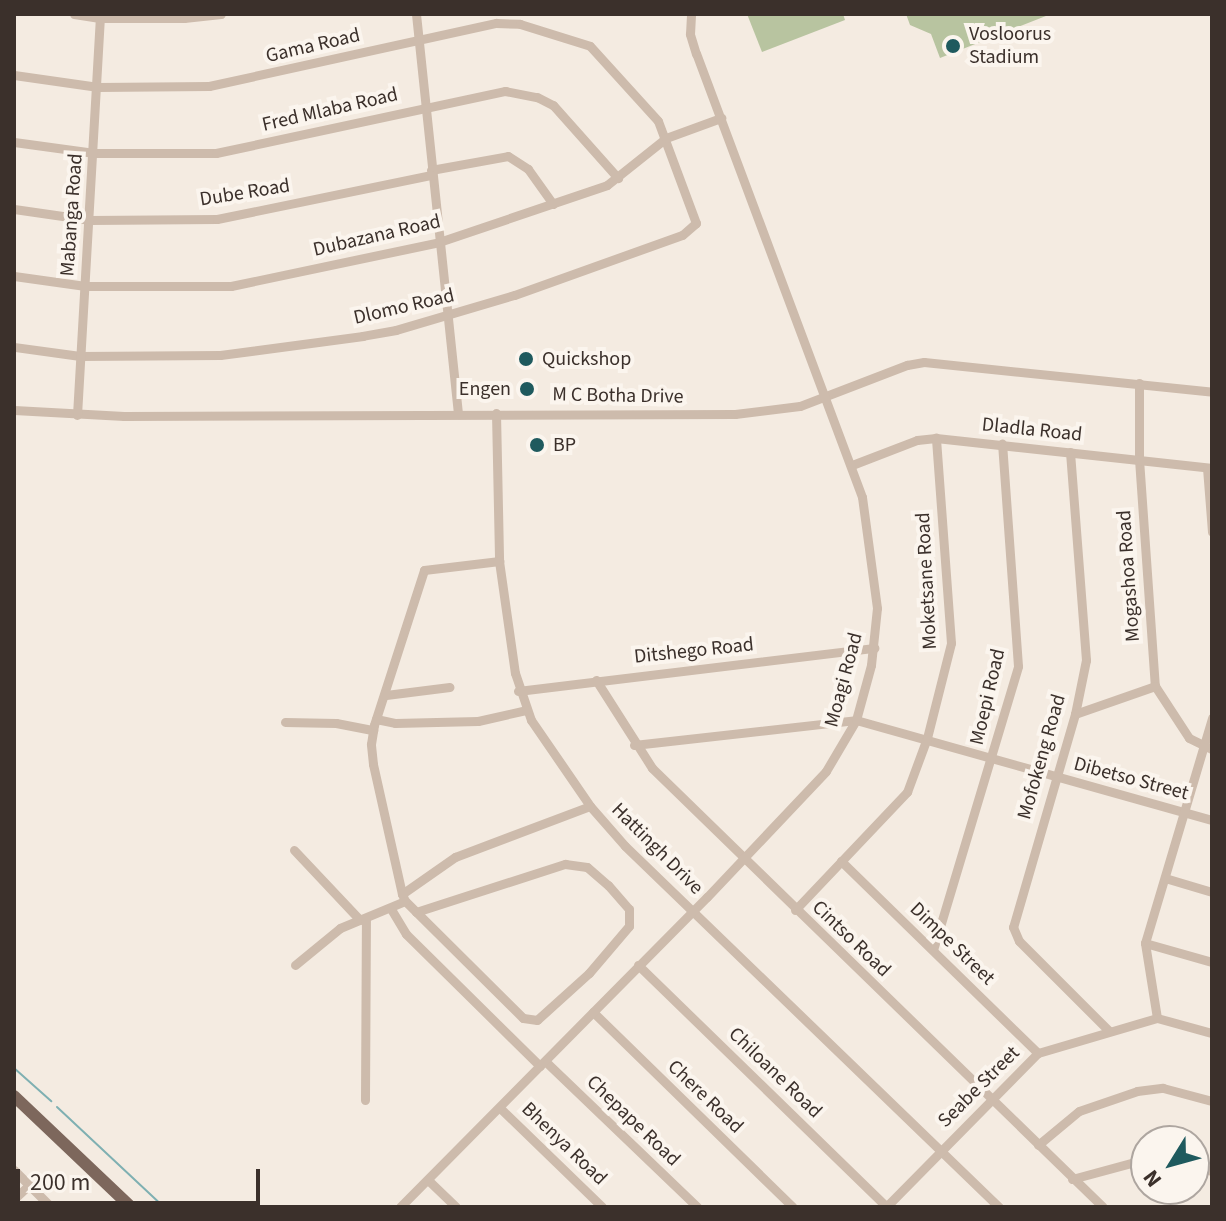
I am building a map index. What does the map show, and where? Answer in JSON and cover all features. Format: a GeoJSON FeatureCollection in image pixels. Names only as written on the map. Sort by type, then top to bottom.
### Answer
{"type":"FeatureCollection","features":[{"type":"Feature","properties":{"kind":"main road"},"geometry":{"type":"LineString","coordinates":[[14,1096],[131,1207]]}},
{"type":"Feature","properties":{"kind":"main road"},"geometry":{"type":"LineString","coordinates":[[14,1104],[122,1207]]}},
{"type":"Feature","properties":{"kind":"street"},"geometry":{"type":"LineString","coordinates":[[74,14],[100,18],[184,18],[221,14]]}},
{"type":"Feature","properties":{"kind":"street"},"geometry":{"type":"LineString","coordinates":[[416,14],[458,413]]}},
{"type":"Feature","properties":{"kind":"street","name":"Moagi Road"},"geometry":{"type":"LineString","coordinates":[[400,1207],[693,911],[826,771],[856,720],[874,648],[877,618],[872,549],[862,497],[693,45],[691,14]]}},
{"type":"Feature","properties":{"kind":"street","name":"Mabanga Road"},"geometry":{"type":"LineString","coordinates":[[77,415],[100,18]]}},
{"type":"Feature","properties":{"kind":"street","name":"Gama Road"},"geometry":{"type":"LineString","coordinates":[[14,75],[98,87],[215,85],[502,22],[581,40],[595,51],[658,121],[666,138]]}},
{"type":"Feature","properties":{"kind":"street","name":"Fred Mlaba Road"},"geometry":{"type":"LineString","coordinates":[[14,142],[94,153],[216,153],[499,91],[542,99],[558,109],[618,178]]}},
{"type":"Feature","properties":{"kind":"street","name":"Dubazana Road"},"geometry":{"type":"LineString","coordinates":[[14,276],[85,286],[231,286],[439,242],[553,204],[618,178],[666,138],[721,118]]}},
{"type":"Feature","properties":{"kind":"street","name":"Dlomo Road"},"geometry":{"type":"LineString","coordinates":[[14,347],[80,356],[244,353],[396,330],[446,317],[587,270],[693,229],[695,218],[666,138]]}},
{"type":"Feature","properties":{"kind":"street","name":"Dube Road"},"geometry":{"type":"LineString","coordinates":[[14,209],[90,220],[227,218],[513,158],[528,169],[553,204]]}},
{"type":"Feature","properties":{"kind":"street","name":"M C Botha Drive"},"geometry":{"type":"LineString","coordinates":[[14,410],[77,415],[735,414],[784,409],[907,365],[924,362],[1212,392]]}},
{"type":"Feature","properties":{"kind":"street","name":"Mogashoa Road"},"geometry":{"type":"LineString","coordinates":[[1139,383],[1139,459],[1155,686],[1185,733],[1208,748]]}},
{"type":"Feature","properties":{"kind":"street","name":"Hattingh Drive"},"geometry":{"type":"LineString","coordinates":[[496,413],[499,561],[518,691],[526,710],[590,806],[625,846],[999,1207]]}},
{"type":"Feature","properties":{"kind":"street","name":"Dladla Road"},"geometry":{"type":"LineString","coordinates":[[852,465],[917,440],[936,438],[1209,468]]}},
{"type":"Feature","properties":{"kind":"street","name":"Moketsane Road"},"geometry":{"type":"LineString","coordinates":[[795,910],[907,792],[927,738],[951,643],[936,438]]}},
{"type":"Feature","properties":{"kind":"street","name":"Moepi Road"},"geometry":{"type":"LineString","coordinates":[[933,950],[992,757],[1019,656],[1002,444]]}},
{"type":"Feature","properties":{"kind":"street","name":"Mofokeng Road"},"geometry":{"type":"LineString","coordinates":[[1070,452],[1087,656],[1075,714],[1013,931],[1019,941],[1109,1031]]}},
{"type":"Feature","properties":{"kind":"street"},"geometry":{"type":"LineString","coordinates":[[1209,468],[1212,532]]}},
{"type":"Feature","properties":{"kind":"street"},"geometry":{"type":"LineString","coordinates":[[416,912],[572,863],[587,867],[608,885],[629,909],[632,921],[589,973],[542,1017],[532,1022],[523,1018],[416,912],[403,898],[373,764],[375,724],[424,570],[499,561]]}},
{"type":"Feature","properties":{"kind":"street","name":"Ditshego Road"},"geometry":{"type":"LineString","coordinates":[[518,691],[874,648]]}},
{"type":"Feature","properties":{"kind":"street","name":"Cintso Road"},"geometry":{"type":"LineString","coordinates":[[596,680],[634,745],[652,768],[742,859],[1103,1207]]}},
{"type":"Feature","properties":{"kind":"street"},"geometry":{"type":"LineString","coordinates":[[1075,714],[1155,686]]}},
{"type":"Feature","properties":{"kind":"street"},"geometry":{"type":"LineString","coordinates":[[386,695],[449,687]]}},
{"type":"Feature","properties":{"kind":"street"},"geometry":{"type":"LineString","coordinates":[[285,722],[375,724],[478,721],[526,710]]}},
{"type":"Feature","properties":{"kind":"street"},"geometry":{"type":"LineString","coordinates":[[1212,718],[1208,748],[1145,943],[1157,1018],[1212,1033]]}},
{"type":"Feature","properties":{"kind":"street"},"geometry":{"type":"LineString","coordinates":[[634,745],[856,720]]}},
{"type":"Feature","properties":{"kind":"street","name":"Dibetso Street"},"geometry":{"type":"LineString","coordinates":[[856,720],[1212,820]]}},
{"type":"Feature","properties":{"kind":"street"},"geometry":{"type":"LineString","coordinates":[[295,965],[340,928],[391,909],[455,857],[590,806]]}},
{"type":"Feature","properties":{"kind":"street"},"geometry":{"type":"LineString","coordinates":[[294,850],[363,919],[365,1100]]}},
{"type":"Feature","properties":{"kind":"street","name":"Dimpe Street"},"geometry":{"type":"LineString","coordinates":[[841,861],[1038,1053]]}},
{"type":"Feature","properties":{"kind":"street"},"geometry":{"type":"LineString","coordinates":[[1165,878],[1212,892]]}},
{"type":"Feature","properties":{"kind":"street","name":"Chepape Road"},"geometry":{"type":"LineString","coordinates":[[391,909],[406,934],[697,1207]]}},
{"type":"Feature","properties":{"kind":"street"},"geometry":{"type":"LineString","coordinates":[[1145,943],[1212,962]]}},
{"type":"Feature","properties":{"kind":"street","name":"Chiloane Road"},"geometry":{"type":"LineString","coordinates":[[638,965],[887,1207]]}},
{"type":"Feature","properties":{"kind":"street","name":"Chere Road"},"geometry":{"type":"LineString","coordinates":[[593,1012],[793,1207]]}},
{"type":"Feature","properties":{"kind":"street","name":"Seabe Street"},"geometry":{"type":"LineString","coordinates":[[887,1207],[1038,1053],[1157,1018]]}},
{"type":"Feature","properties":{"kind":"street"},"geometry":{"type":"LineString","coordinates":[[1038,1145],[1079,1111],[1137,1091],[1163,1088],[1212,1101]]}},
{"type":"Feature","properties":{"kind":"street","name":"Bhenya Road"},"geometry":{"type":"LineString","coordinates":[[500,1108],[602,1207]]}},
{"type":"Feature","properties":{"kind":"street"},"geometry":{"type":"LineString","coordinates":[[1072,1179],[1130,1163]]}},
{"type":"Feature","properties":{"kind":"street"},"geometry":{"type":"LineString","coordinates":[[14,1170],[51,1207]]}},
{"type":"Feature","properties":{"kind":"street"},"geometry":{"type":"LineString","coordinates":[[428,1180],[456,1207]]}},
{"type":"Feature","properties":{"kind":"street"},"geometry":{"type":"LineString","coordinates":[[14,1199],[29,1185]]}},
{"type":"Feature","properties":{"kind":"green space"},"geometry":{"type":"Polygon","coordinates":[[[747,14],[843,14],[845,20],[762,52],[747,14]]]}},
{"type":"Feature","properties":{"kind":"green space","name":"Vosloorus Stadium"},"geometry":{"type":"Polygon","coordinates":[[[906,14],[1051,14],[940,58],[931,34],[910,25],[906,14]]]}},
{"type":"Feature","properties":{"kind":"waterway"},"geometry":{"type":"LineString","coordinates":[[14,1068],[51,1101]]}},
{"type":"Feature","properties":{"kind":"waterway"},"geometry":{"type":"LineString","coordinates":[[57,1107],[164,1207]]}},
{"type":"Feature","properties":{"kind":"place","name":"Vosloorus Stadium"},"geometry":{"type":"Point","coordinates":[953,46]}},
{"type":"Feature","properties":{"kind":"place","name":"Quickshop"},"geometry":{"type":"Point","coordinates":[526,359]}},
{"type":"Feature","properties":{"kind":"place","name":"Engen"},"geometry":{"type":"Point","coordinates":[527,389]}},
{"type":"Feature","properties":{"kind":"place","name":"BP"},"geometry":{"type":"Point","coordinates":[537,445]}}]}
